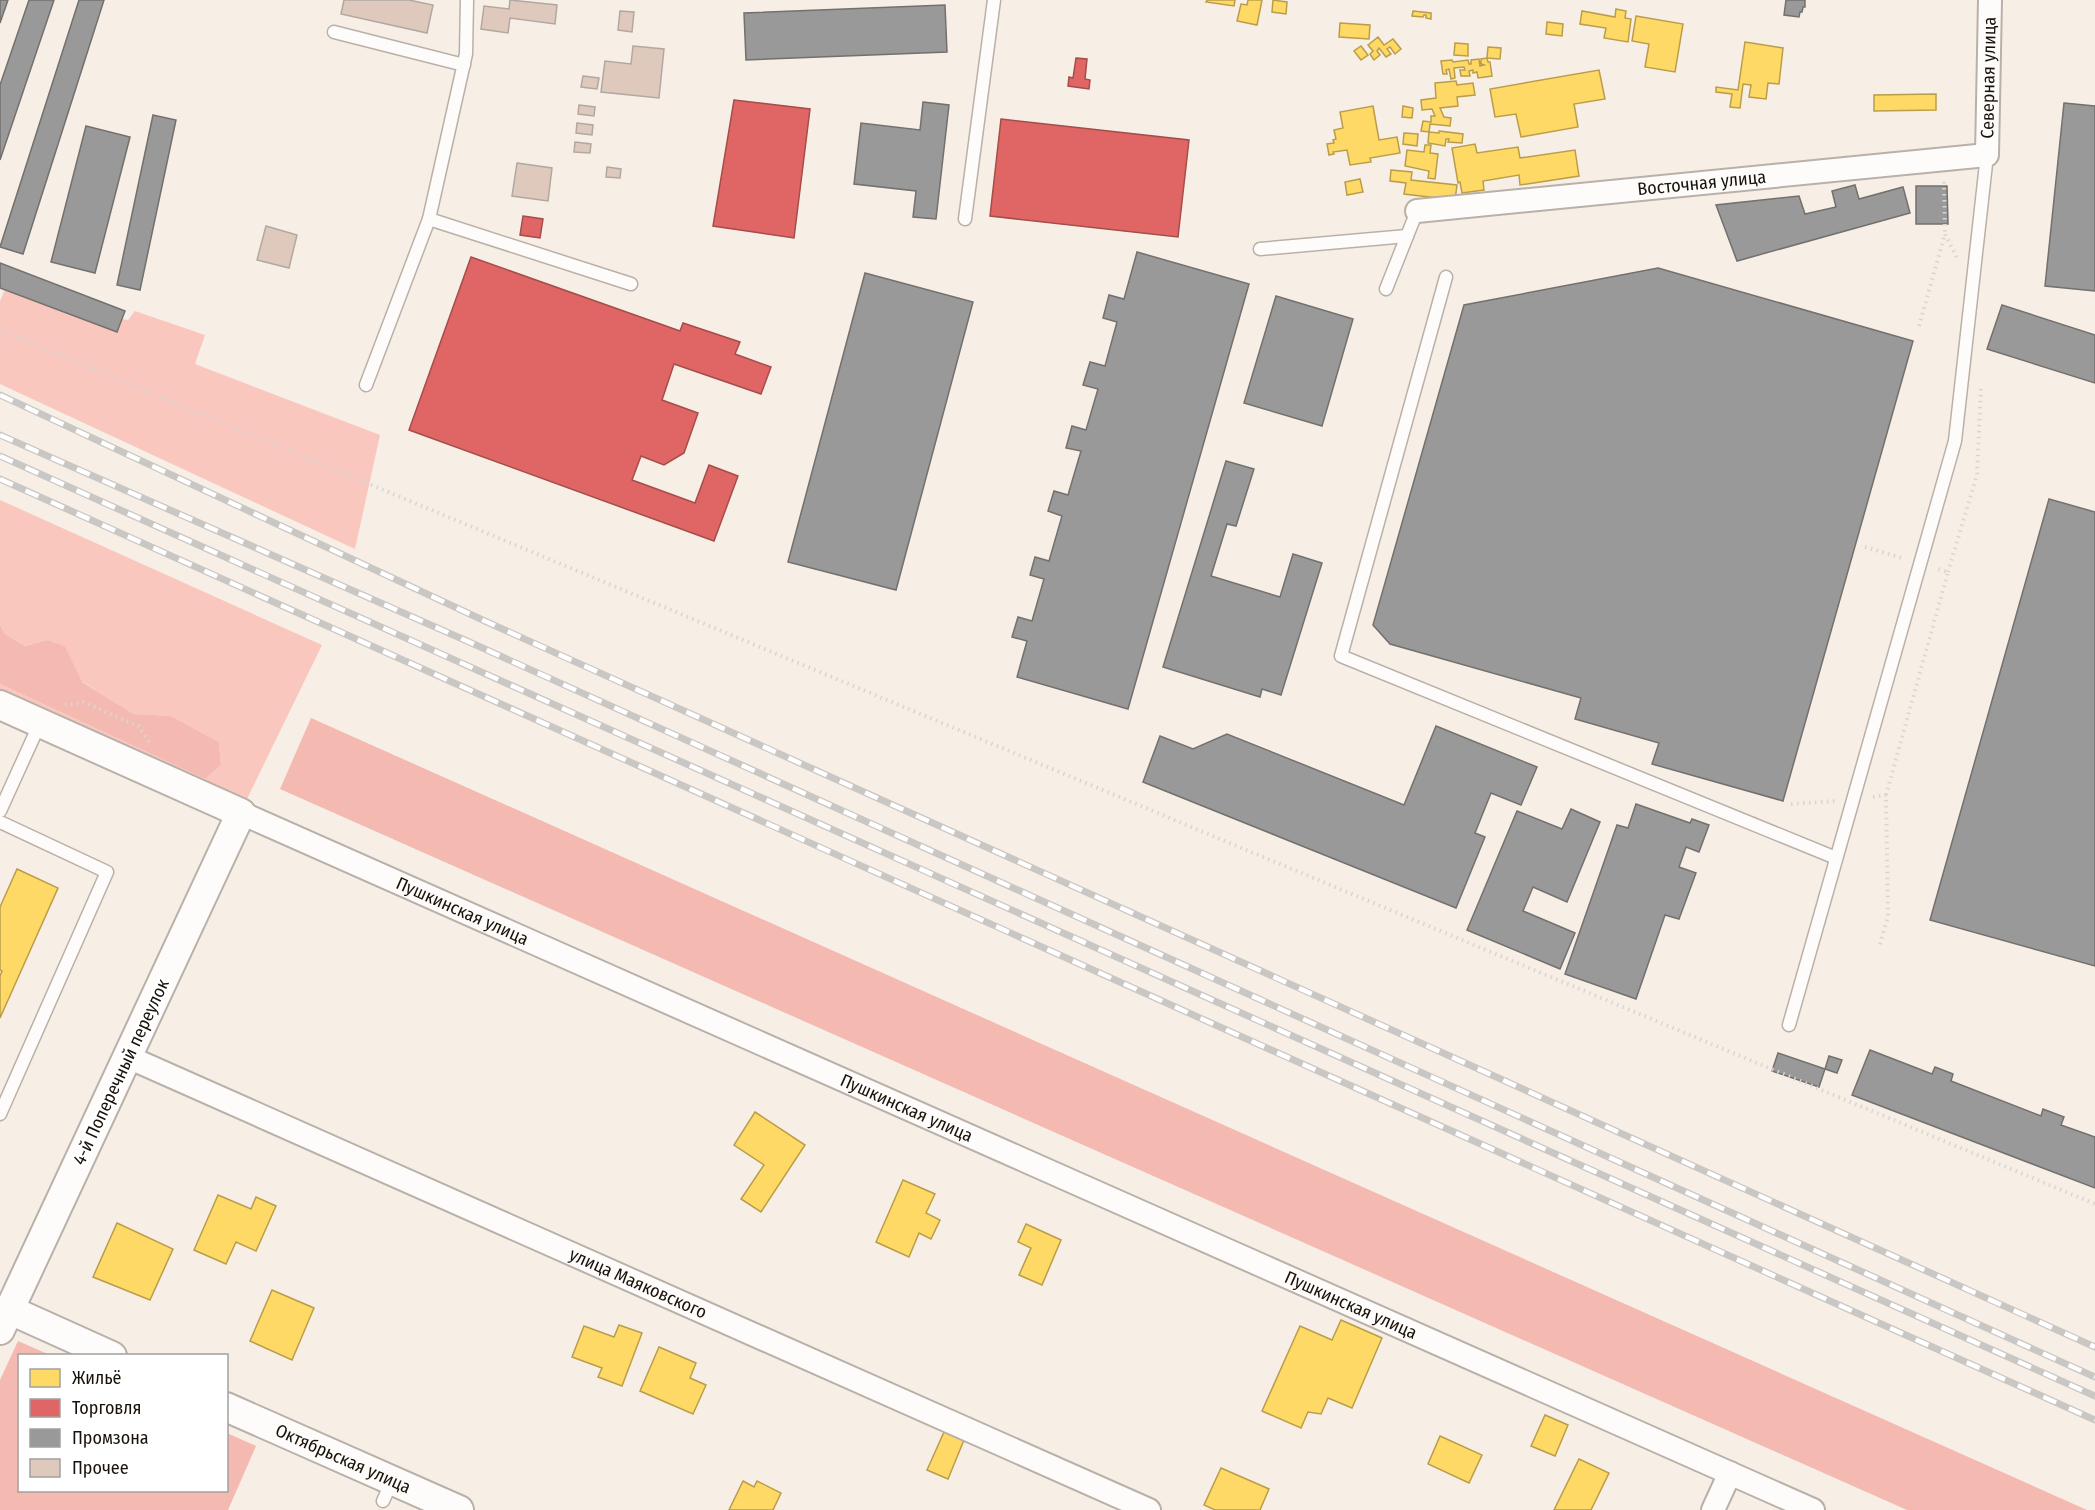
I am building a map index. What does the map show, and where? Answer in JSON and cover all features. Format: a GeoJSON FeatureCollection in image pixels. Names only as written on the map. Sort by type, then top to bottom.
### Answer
{"type":"FeatureCollection","features":[{"type":"Feature","properties":{"kind":"street","name":"Северная улица"},"geometry":{"type":"LineString","coordinates":[[1987,155],[1990,0]]}},
{"type":"Feature","properties":{"kind":"street","name":"Восточная улица"},"geometry":{"type":"LineString","coordinates":[[1417,211],[1987,155]]}},
{"type":"Feature","properties":{"kind":"street","name":"Пушкинская улица"},"geometry":{"type":"LineString","coordinates":[[0,705],[1813,1510]]}},
{"type":"Feature","properties":{"kind":"street","name":"4-й Поперечный переулок"},"geometry":{"type":"LineString","coordinates":[[5,1320],[241,813]]}},
{"type":"Feature","properties":{"kind":"street","name":"улица Маяковского"},"geometry":{"type":"LineString","coordinates":[[128,1057],[1149,1510]]}},
{"type":"Feature","properties":{"kind":"street"},"geometry":{"type":"LineString","coordinates":[[5,1320],[106,1354]]}},
{"type":"Feature","properties":{"kind":"street","name":"Октябрьская улица"},"geometry":{"type":"LineString","coordinates":[[228,1408],[388,1491],[459,1510]]}},
{"type":"Feature","properties":{"kind":"street"},"geometry":{"type":"LineString","coordinates":[[1713,1510],[1730,1473]]}},
{"type":"Feature","properties":{"kind":"lane"},"geometry":{"type":"LineString","coordinates":[[366,385],[429,219],[466,54],[467,0]]}},
{"type":"Feature","properties":{"kind":"lane"},"geometry":{"type":"LineString","coordinates":[[965,219],[994,0]]}},
{"type":"Feature","properties":{"kind":"lane"},"geometry":{"type":"LineString","coordinates":[[334,32],[464,65]]}},
{"type":"Feature","properties":{"kind":"lane"},"geometry":{"type":"LineString","coordinates":[[1789,1025],[1955,441],[1987,155]]}},
{"type":"Feature","properties":{"kind":"lane"},"geometry":{"type":"LineString","coordinates":[[1386,289],[1417,211]]}},
{"type":"Feature","properties":{"kind":"lane"},"geometry":{"type":"LineString","coordinates":[[429,219],[631,284]]}},
{"type":"Feature","properties":{"kind":"lane"},"geometry":{"type":"LineString","coordinates":[[1260,249],[1407,236]]}},
{"type":"Feature","properties":{"kind":"lane"},"geometry":{"type":"LineString","coordinates":[[1446,277],[1341,657],[1836,858]]}},
{"type":"Feature","properties":{"kind":"lane"},"geometry":{"type":"LineString","coordinates":[[0,811],[40,723]]}},
{"type":"Feature","properties":{"kind":"lane"},"geometry":{"type":"LineString","coordinates":[[0,822],[108,872],[0,1114]]}},
{"type":"Feature","properties":{"kind":"path"},"geometry":{"type":"LineString","coordinates":[[1942,186],[1945,234]]}},
{"type":"Feature","properties":{"kind":"path"},"geometry":{"type":"LineString","coordinates":[[0,330],[2095,1204]]}},
{"type":"Feature","properties":{"kind":"path"},"geometry":{"type":"LineString","coordinates":[[1791,804],[1886,795],[1888,916],[1879,948]]}},
{"type":"Feature","properties":{"kind":"shaded area"},"geometry":{"type":"Polygon","coordinates":[[[5,289],[116,332],[122,319],[128,320],[135,311],[205,335],[195,364],[380,435],[355,549],[0,384],[0,301],[5,289]]]}},
{"type":"Feature","properties":{"kind":"shaded area"},"geometry":{"type":"Polygon","coordinates":[[[0,500],[322,645],[245,803],[0,691],[0,684],[205,779],[221,765],[219,742],[171,716],[134,714],[81,681],[65,646],[48,640],[25,646],[5,634],[0,624],[0,500]]]}},
{"type":"Feature","properties":{"kind":"shaded area"},"geometry":{"type":"Polygon","coordinates":[[[0,624],[5,634],[25,646],[48,640],[65,646],[82,682],[134,714],[171,716],[219,742],[221,765],[205,779],[0,684],[0,624]]]}},
{"type":"Feature","properties":{"kind":"shaded area"},"geometry":{"type":"Polygon","coordinates":[[[311,718],[2087,1510],[1907,1510],[280,789],[311,718]]]}},
{"type":"Feature","properties":{"kind":"shaded area"},"geometry":{"type":"Polygon","coordinates":[[[18,1341],[48,1354],[18,1354],[18,1492],[228,1492],[228,1433],[256,1446],[228,1510],[0,1510],[0,1380],[18,1341]]]}},
{"type":"Feature","properties":{"kind":"building: Жильё"},"geometry":{"type":"Polygon","coordinates":[[[1207,0],[1235,0],[1234,6],[1206,2],[1207,0]]]}},
{"type":"Feature","properties":{"kind":"building: Жильё"},"geometry":{"type":"Polygon","coordinates":[[[1248,0],[1262,0],[1257,25],[1237,21],[1241,4],[1247,5],[1248,0]]]}},
{"type":"Feature","properties":{"kind":"building: Жильё"},"geometry":{"type":"Polygon","coordinates":[[[1273,0],[1287,2],[1286,14],[1272,12],[1273,0]]]}},
{"type":"Feature","properties":{"kind":"building: Жильё"},"geometry":{"type":"Polygon","coordinates":[[[1616,9],[1626,11],[1625,18],[1631,19],[1628,42],[1604,38],[1606,28],[1580,24],[1582,11],[1615,17],[1616,9]]]}},
{"type":"Feature","properties":{"kind":"building: Жильё"},"geometry":{"type":"Polygon","coordinates":[[[1413,11],[1431,13],[1431,19],[1426,18],[1426,15],[1412,16],[1413,11]]]}},
{"type":"Feature","properties":{"kind":"building: Жильё"},"geometry":{"type":"Polygon","coordinates":[[[1636,16],[1683,24],[1675,72],[1645,67],[1649,44],[1632,41],[1636,16]]]}},
{"type":"Feature","properties":{"kind":"building: Жильё"},"geometry":{"type":"Polygon","coordinates":[[[1547,22],[1563,24],[1562,36],[1546,34],[1547,22]]]}},
{"type":"Feature","properties":{"kind":"building: Жильё"},"geometry":{"type":"Polygon","coordinates":[[[1340,23],[1370,25],[1369,39],[1339,37],[1340,23]]]}},
{"type":"Feature","properties":{"kind":"building: Жильё"},"geometry":{"type":"Polygon","coordinates":[[[1378,37],[1384,45],[1393,39],[1401,49],[1395,54],[1390,47],[1387,49],[1391,54],[1386,57],[1379,48],[1377,51],[1380,55],[1374,60],[1370,54],[1373,51],[1368,45],[1378,37]]]}},
{"type":"Feature","properties":{"kind":"building: Жильё"},"geometry":{"type":"Polygon","coordinates":[[[1745,42],[1783,48],[1779,84],[1768,83],[1766,99],[1749,97],[1751,85],[1743,84],[1740,108],[1730,107],[1732,94],[1716,92],[1716,87],[1738,90],[1745,42]]]}},
{"type":"Feature","properties":{"kind":"building: Жильё"},"geometry":{"type":"Polygon","coordinates":[[[1455,43],[1468,44],[1468,56],[1454,55],[1455,43]]]}},
{"type":"Feature","properties":{"kind":"building: Жильё"},"geometry":{"type":"Polygon","coordinates":[[[1361,46],[1368,55],[1361,60],[1354,51],[1361,46]]]}},
{"type":"Feature","properties":{"kind":"building: Жильё"},"geometry":{"type":"Polygon","coordinates":[[[1488,47],[1501,48],[1500,59],[1487,58],[1488,47]]]}},
{"type":"Feature","properties":{"kind":"building: Жильё"},"geometry":{"type":"Polygon","coordinates":[[[1487,58],[1490,62],[1492,76],[1478,78],[1477,72],[1473,73],[1473,70],[1469,71],[1470,76],[1461,76],[1460,70],[1465,70],[1464,67],[1454,68],[1455,78],[1451,79],[1449,69],[1446,70],[1447,74],[1443,74],[1441,61],[1468,60],[1471,64],[1471,60],[1479,59],[1480,66],[1484,65],[1481,64],[1481,59],[1487,58]]]}},
{"type":"Feature","properties":{"kind":"building: Жильё"},"geometry":{"type":"Polygon","coordinates":[[[1599,70],[1605,99],[1574,104],[1578,127],[1521,137],[1516,114],[1495,117],[1490,89],[1599,70]]]}},
{"type":"Feature","properties":{"kind":"building: Жильё"},"geometry":{"type":"Polygon","coordinates":[[[1456,81],[1457,85],[1473,83],[1475,95],[1457,97],[1458,106],[1440,108],[1444,117],[1451,118],[1450,126],[1430,124],[1429,132],[1421,131],[1423,121],[1431,122],[1431,116],[1435,116],[1432,109],[1422,110],[1421,100],[1436,98],[1435,83],[1456,81]]]}},
{"type":"Feature","properties":{"kind":"building: Жильё"},"geometry":{"type":"Polygon","coordinates":[[[1936,94],[1936,110],[1874,111],[1874,95],[1936,94]]]}},
{"type":"Feature","properties":{"kind":"building: Жильё"},"geometry":{"type":"Polygon","coordinates":[[[1373,106],[1379,140],[1397,137],[1400,153],[1370,158],[1371,162],[1350,165],[1347,150],[1333,152],[1334,154],[1329,155],[1327,144],[1334,143],[1333,140],[1336,139],[1334,130],[1343,128],[1340,112],[1373,106]]]}},
{"type":"Feature","properties":{"kind":"building: Жильё"},"geometry":{"type":"Polygon","coordinates":[[[1403,106],[1413,108],[1412,118],[1402,117],[1403,106]]]}},
{"type":"Feature","properties":{"kind":"building: Жильё"},"geometry":{"type":"Polygon","coordinates":[[[1439,131],[1463,134],[1462,143],[1448,142],[1449,139],[1446,139],[1445,146],[1428,143],[1429,132],[1439,133],[1439,131]]]}},
{"type":"Feature","properties":{"kind":"building: Жильё"},"geometry":{"type":"Polygon","coordinates":[[[1404,133],[1418,134],[1417,146],[1403,144],[1404,133]]]}},
{"type":"Feature","properties":{"kind":"building: Жильё"},"geometry":{"type":"Polygon","coordinates":[[[1475,144],[1477,153],[1518,147],[1520,158],[1575,150],[1579,176],[1520,185],[1519,175],[1483,181],[1484,190],[1462,193],[1452,148],[1475,144]]]}},
{"type":"Feature","properties":{"kind":"building: Жильё"},"geometry":{"type":"Polygon","coordinates":[[[1425,145],[1431,145],[1430,153],[1438,154],[1435,179],[1428,178],[1429,171],[1405,166],[1407,150],[1424,152],[1425,145]]]}},
{"type":"Feature","properties":{"kind":"building: Жильё"},"geometry":{"type":"Polygon","coordinates":[[[1391,170],[1412,172],[1411,180],[1457,185],[1455,200],[1404,194],[1406,183],[1390,181],[1391,170]]]}},
{"type":"Feature","properties":{"kind":"building: Жильё"},"geometry":{"type":"Polygon","coordinates":[[[1360,179],[1363,192],[1347,195],[1345,182],[1360,179]]]}},
{"type":"Feature","properties":{"kind":"building: Жильё"},"geometry":{"type":"Polygon","coordinates":[[[17,869],[58,888],[0,1018],[2,971],[0,970],[0,907],[17,869]]]}},
{"type":"Feature","properties":{"kind":"building: Жильё"},"geometry":{"type":"Polygon","coordinates":[[[755,1112],[805,1145],[761,1212],[741,1199],[764,1165],[734,1145],[755,1112]]]}},
{"type":"Feature","properties":{"kind":"building: Жильё"},"geometry":{"type":"Polygon","coordinates":[[[903,1180],[935,1194],[926,1213],[940,1220],[931,1239],[919,1233],[909,1257],[876,1242],[903,1180]]]}},
{"type":"Feature","properties":{"kind":"building: Жильё"},"geometry":{"type":"Polygon","coordinates":[[[218,1195],[251,1209],[256,1197],[276,1206],[256,1251],[236,1242],[226,1264],[194,1250],[218,1195]]]}},
{"type":"Feature","properties":{"kind":"building: Жильё"},"geometry":{"type":"Polygon","coordinates":[[[117,1223],[173,1249],[150,1300],[93,1277],[117,1223]]]}},
{"type":"Feature","properties":{"kind":"building: Жильё"},"geometry":{"type":"Polygon","coordinates":[[[1026,1224],[1061,1240],[1042,1285],[1019,1275],[1031,1248],[1018,1242],[1026,1224]]]}},
{"type":"Feature","properties":{"kind":"building: Жильё"},"geometry":{"type":"Polygon","coordinates":[[[272,1290],[314,1308],[292,1360],[250,1341],[272,1290]]]}},
{"type":"Feature","properties":{"kind":"building: Жильё"},"geometry":{"type":"Polygon","coordinates":[[[1341,1320],[1382,1338],[1352,1408],[1328,1398],[1321,1414],[1308,1412],[1301,1428],[1262,1411],[1300,1326],[1332,1340],[1341,1320]]]}},
{"type":"Feature","properties":{"kind":"building: Жильё"},"geometry":{"type":"Polygon","coordinates":[[[619,1325],[642,1333],[622,1386],[598,1377],[602,1368],[572,1357],[584,1326],[614,1337],[619,1325]]]}},
{"type":"Feature","properties":{"kind":"building: Жильё"},"geometry":{"type":"Polygon","coordinates":[[[659,1347],[696,1363],[690,1378],[706,1385],[693,1414],[640,1391],[659,1347]]]}},
{"type":"Feature","properties":{"kind":"building: Жильё"},"geometry":{"type":"Polygon","coordinates":[[[1545,1415],[1568,1425],[1555,1456],[1531,1446],[1545,1415]]]}},
{"type":"Feature","properties":{"kind":"building: Жильё"},"geometry":{"type":"Polygon","coordinates":[[[944,1432],[964,1440],[948,1479],[927,1470],[944,1432]]]}},
{"type":"Feature","properties":{"kind":"building: Жильё"},"geometry":{"type":"Polygon","coordinates":[[[1440,1436],[1482,1455],[1469,1483],[1428,1464],[1440,1436]]]}},
{"type":"Feature","properties":{"kind":"building: Жильё"},"geometry":{"type":"Polygon","coordinates":[[[1579,1459],[1609,1473],[1591,1510],[1554,1510],[1579,1459]]]}},
{"type":"Feature","properties":{"kind":"building: Жильё"},"geometry":{"type":"Polygon","coordinates":[[[1221,1468],[1269,1489],[1260,1510],[1215,1510],[1204,1505],[1221,1468]]]}},
{"type":"Feature","properties":{"kind":"building: Жильё"},"geometry":{"type":"Polygon","coordinates":[[[743,1481],[754,1487],[757,1481],[781,1493],[773,1510],[729,1510],[743,1481]]]}},
{"type":"Feature","properties":{"kind":"building: Торговля"},"geometry":{"type":"Polygon","coordinates":[[[1076,58],[1087,59],[1085,79],[1090,80],[1089,89],[1068,86],[1069,77],[1073,78],[1076,58]]]}},
{"type":"Feature","properties":{"kind":"building: Торговля"},"geometry":{"type":"Polygon","coordinates":[[[734,100],[810,109],[794,238],[713,226],[734,100]]]}},
{"type":"Feature","properties":{"kind":"building: Торговля"},"geometry":{"type":"Polygon","coordinates":[[[1001,119],[1189,140],[1178,237],[990,216],[1001,119]]]}},
{"type":"Feature","properties":{"kind":"building: Торговля"},"geometry":{"type":"Polygon","coordinates":[[[523,216],[543,219],[540,238],[520,235],[523,216]]]}},
{"type":"Feature","properties":{"kind":"building: Торговля"},"geometry":{"type":"Polygon","coordinates":[[[471,257],[680,331],[683,323],[740,342],[735,354],[771,367],[761,394],[674,364],[662,400],[698,413],[684,453],[664,465],[641,456],[632,480],[695,503],[709,465],[738,476],[714,541],[409,430],[471,257]]]}},
{"type":"Feature","properties":{"kind":"building: Промзона"},"geometry":{"type":"Polygon","coordinates":[[[0,0],[8,0],[0,23],[0,0]]]}},
{"type":"Feature","properties":{"kind":"building: Промзона"},"geometry":{"type":"Polygon","coordinates":[[[29,0],[54,0],[0,160],[0,85],[29,0]]]}},
{"type":"Feature","properties":{"kind":"building: Промзона"},"geometry":{"type":"Polygon","coordinates":[[[79,0],[104,0],[23,254],[0,247],[79,0]]]}},
{"type":"Feature","properties":{"kind":"building: Промзона"},"geometry":{"type":"Polygon","coordinates":[[[1786,0],[1805,0],[1805,7],[1799,17],[1784,15],[1786,0]]]}},
{"type":"Feature","properties":{"kind":"building: Промзона"},"geometry":{"type":"Polygon","coordinates":[[[945,5],[947,52],[746,60],[744,13],[945,5]]]}},
{"type":"Feature","properties":{"kind":"building: Промзона"},"geometry":{"type":"Polygon","coordinates":[[[923,102],[949,105],[936,219],[913,217],[916,191],[854,184],[861,123],[920,130],[923,102]]]}},
{"type":"Feature","properties":{"kind":"building: Промзона"},"geometry":{"type":"Polygon","coordinates":[[[2064,103],[2095,106],[2095,291],[2045,286],[2064,103]]]}},
{"type":"Feature","properties":{"kind":"building: Промзона"},"geometry":{"type":"Polygon","coordinates":[[[153,115],[176,120],[140,290],[117,285],[153,115]]]}},
{"type":"Feature","properties":{"kind":"building: Промзона"},"geometry":{"type":"Polygon","coordinates":[[[86,126],[130,137],[95,273],[51,262],[86,126]]]}},
{"type":"Feature","properties":{"kind":"building: Промзона"},"geometry":{"type":"Polygon","coordinates":[[[1855,185],[1859,199],[1903,187],[1910,213],[1737,261],[1716,205],[1799,196],[1805,214],[1836,207],[1832,191],[1855,185]]]}},
{"type":"Feature","properties":{"kind":"building: Промзона"},"geometry":{"type":"Polygon","coordinates":[[[1916,186],[1947,186],[1948,224],[1916,224],[1916,186]]]}},
{"type":"Feature","properties":{"kind":"building: Промзона"},"geometry":{"type":"Polygon","coordinates":[[[1137,252],[1249,284],[1128,709],[1017,677],[1027,641],[1012,637],[1018,617],[1032,621],[1044,579],[1030,575],[1035,557],[1049,561],[1062,516],[1048,511],[1054,491],[1068,495],[1081,451],[1066,448],[1072,426],[1086,430],[1098,389],[1083,385],[1090,362],[1105,366],[1117,322],[1103,318],[1109,295],[1124,299],[1137,252]]]}},
{"type":"Feature","properties":{"kind":"building: Промзона"},"geometry":{"type":"Polygon","coordinates":[[[0,263],[125,311],[117,332],[0,288],[0,263]]]}},
{"type":"Feature","properties":{"kind":"building: Промзона"},"geometry":{"type":"Polygon","coordinates":[[[1658,268],[1913,341],[1783,801],[1652,764],[1659,743],[1575,719],[1581,698],[1390,644],[1373,625],[1464,305],[1658,268]]]}},
{"type":"Feature","properties":{"kind":"building: Промзона"},"geometry":{"type":"Polygon","coordinates":[[[865,273],[973,302],[896,590],[788,562],[865,273]]]}},
{"type":"Feature","properties":{"kind":"building: Промзона"},"geometry":{"type":"Polygon","coordinates":[[[1276,296],[1353,319],[1322,426],[1244,403],[1276,296]]]}},
{"type":"Feature","properties":{"kind":"building: Промзона"},"geometry":{"type":"Polygon","coordinates":[[[2002,305],[2095,335],[2095,383],[1987,349],[2002,305]]]}},
{"type":"Feature","properties":{"kind":"building: Промзона"},"geometry":{"type":"Polygon","coordinates":[[[1226,461],[1254,469],[1236,526],[1227,524],[1211,576],[1280,597],[1293,554],[1322,563],[1281,695],[1262,689],[1260,697],[1163,667],[1226,461]]]}},
{"type":"Feature","properties":{"kind":"building: Промзона"},"geometry":{"type":"Polygon","coordinates":[[[2049,499],[2095,512],[2095,966],[1930,920],[2049,499]]]}},
{"type":"Feature","properties":{"kind":"building: Промзона"},"geometry":{"type":"Polygon","coordinates":[[[1436,726],[1537,767],[1521,805],[1491,793],[1475,833],[1485,837],[1456,908],[1143,782],[1160,736],[1193,749],[1227,734],[1404,805],[1436,726]]]}},
{"type":"Feature","properties":{"kind":"building: Промзона"},"geometry":{"type":"Polygon","coordinates":[[[1636,804],[1690,823],[1692,819],[1709,825],[1699,852],[1686,847],[1679,867],[1696,873],[1679,919],[1665,915],[1636,999],[1565,974],[1617,825],[1628,828],[1636,804]]]}},
{"type":"Feature","properties":{"kind":"building: Промзона"},"geometry":{"type":"Polygon","coordinates":[[[1571,809],[1600,822],[1567,902],[1533,887],[1523,911],[1575,933],[1560,969],[1467,930],[1517,811],[1562,829],[1571,809]]]}},
{"type":"Feature","properties":{"kind":"building: Промзона"},"geometry":{"type":"Polygon","coordinates":[[[1870,1050],[1932,1074],[1935,1067],[1953,1074],[1951,1081],[2041,1116],[2043,1109],[2064,1117],[2061,1125],[2095,1137],[2095,1188],[1852,1095],[1870,1050]]]}},
{"type":"Feature","properties":{"kind":"building: Промзона"},"geometry":{"type":"Polygon","coordinates":[[[1778,1053],[1825,1069],[1819,1087],[1772,1071],[1778,1053]]]}},
{"type":"Feature","properties":{"kind":"building: Промзона"},"geometry":{"type":"Polygon","coordinates":[[[1829,1056],[1842,1060],[1837,1073],[1825,1069],[1829,1056]]]}},
{"type":"Feature","properties":{"kind":"building: Прочее"},"geometry":{"type":"Polygon","coordinates":[[[344,0],[409,0],[433,5],[427,33],[341,14],[344,0]]]}},
{"type":"Feature","properties":{"kind":"building: Прочее"},"geometry":{"type":"Polygon","coordinates":[[[510,0],[557,5],[555,24],[510,18],[508,33],[481,29],[484,6],[509,9],[510,0]]]}},
{"type":"Feature","properties":{"kind":"building: Прочее"},"geometry":{"type":"Polygon","coordinates":[[[620,11],[634,12],[632,32],[618,30],[620,11]]]}},
{"type":"Feature","properties":{"kind":"building: Прочее"},"geometry":{"type":"Polygon","coordinates":[[[633,46],[664,49],[659,98],[601,92],[605,61],[631,64],[633,46]]]}},
{"type":"Feature","properties":{"kind":"building: Прочее"},"geometry":{"type":"Polygon","coordinates":[[[583,76],[599,78],[597,89],[581,87],[583,76]]]}},
{"type":"Feature","properties":{"kind":"building: Прочее"},"geometry":{"type":"Polygon","coordinates":[[[579,105],[595,107],[594,116],[578,114],[579,105]]]}},
{"type":"Feature","properties":{"kind":"building: Прочее"},"geometry":{"type":"Polygon","coordinates":[[[577,123],[593,125],[592,135],[576,133],[577,123]]]}},
{"type":"Feature","properties":{"kind":"building: Прочее"},"geometry":{"type":"Polygon","coordinates":[[[575,142],[591,144],[590,153],[574,152],[575,142]]]}},
{"type":"Feature","properties":{"kind":"building: Прочее"},"geometry":{"type":"Polygon","coordinates":[[[517,163],[552,168],[548,201],[512,196],[517,163]]]}},
{"type":"Feature","properties":{"kind":"building: Прочее"},"geometry":{"type":"Polygon","coordinates":[[[607,167],[621,169],[620,178],[606,177],[607,167]]]}},
{"type":"Feature","properties":{"kind":"building: Прочее"},"geometry":{"type":"Polygon","coordinates":[[[266,226],[297,235],[289,268],[257,260],[266,226]]]}},
{"type":"Feature","properties":{"kind":"railway"},"geometry":{"type":"LineString","coordinates":[[0,395],[487,622],[2095,1347]]}},
{"type":"Feature","properties":{"kind":"railway"},"geometry":{"type":"LineString","coordinates":[[0,435],[476,645],[2095,1377]]}},
{"type":"Feature","properties":{"kind":"railway"},"geometry":{"type":"LineString","coordinates":[[0,456],[2095,1396]]}},
{"type":"Feature","properties":{"kind":"railway"},"geometry":{"type":"LineString","coordinates":[[0,479],[2095,1420]]}}]}
